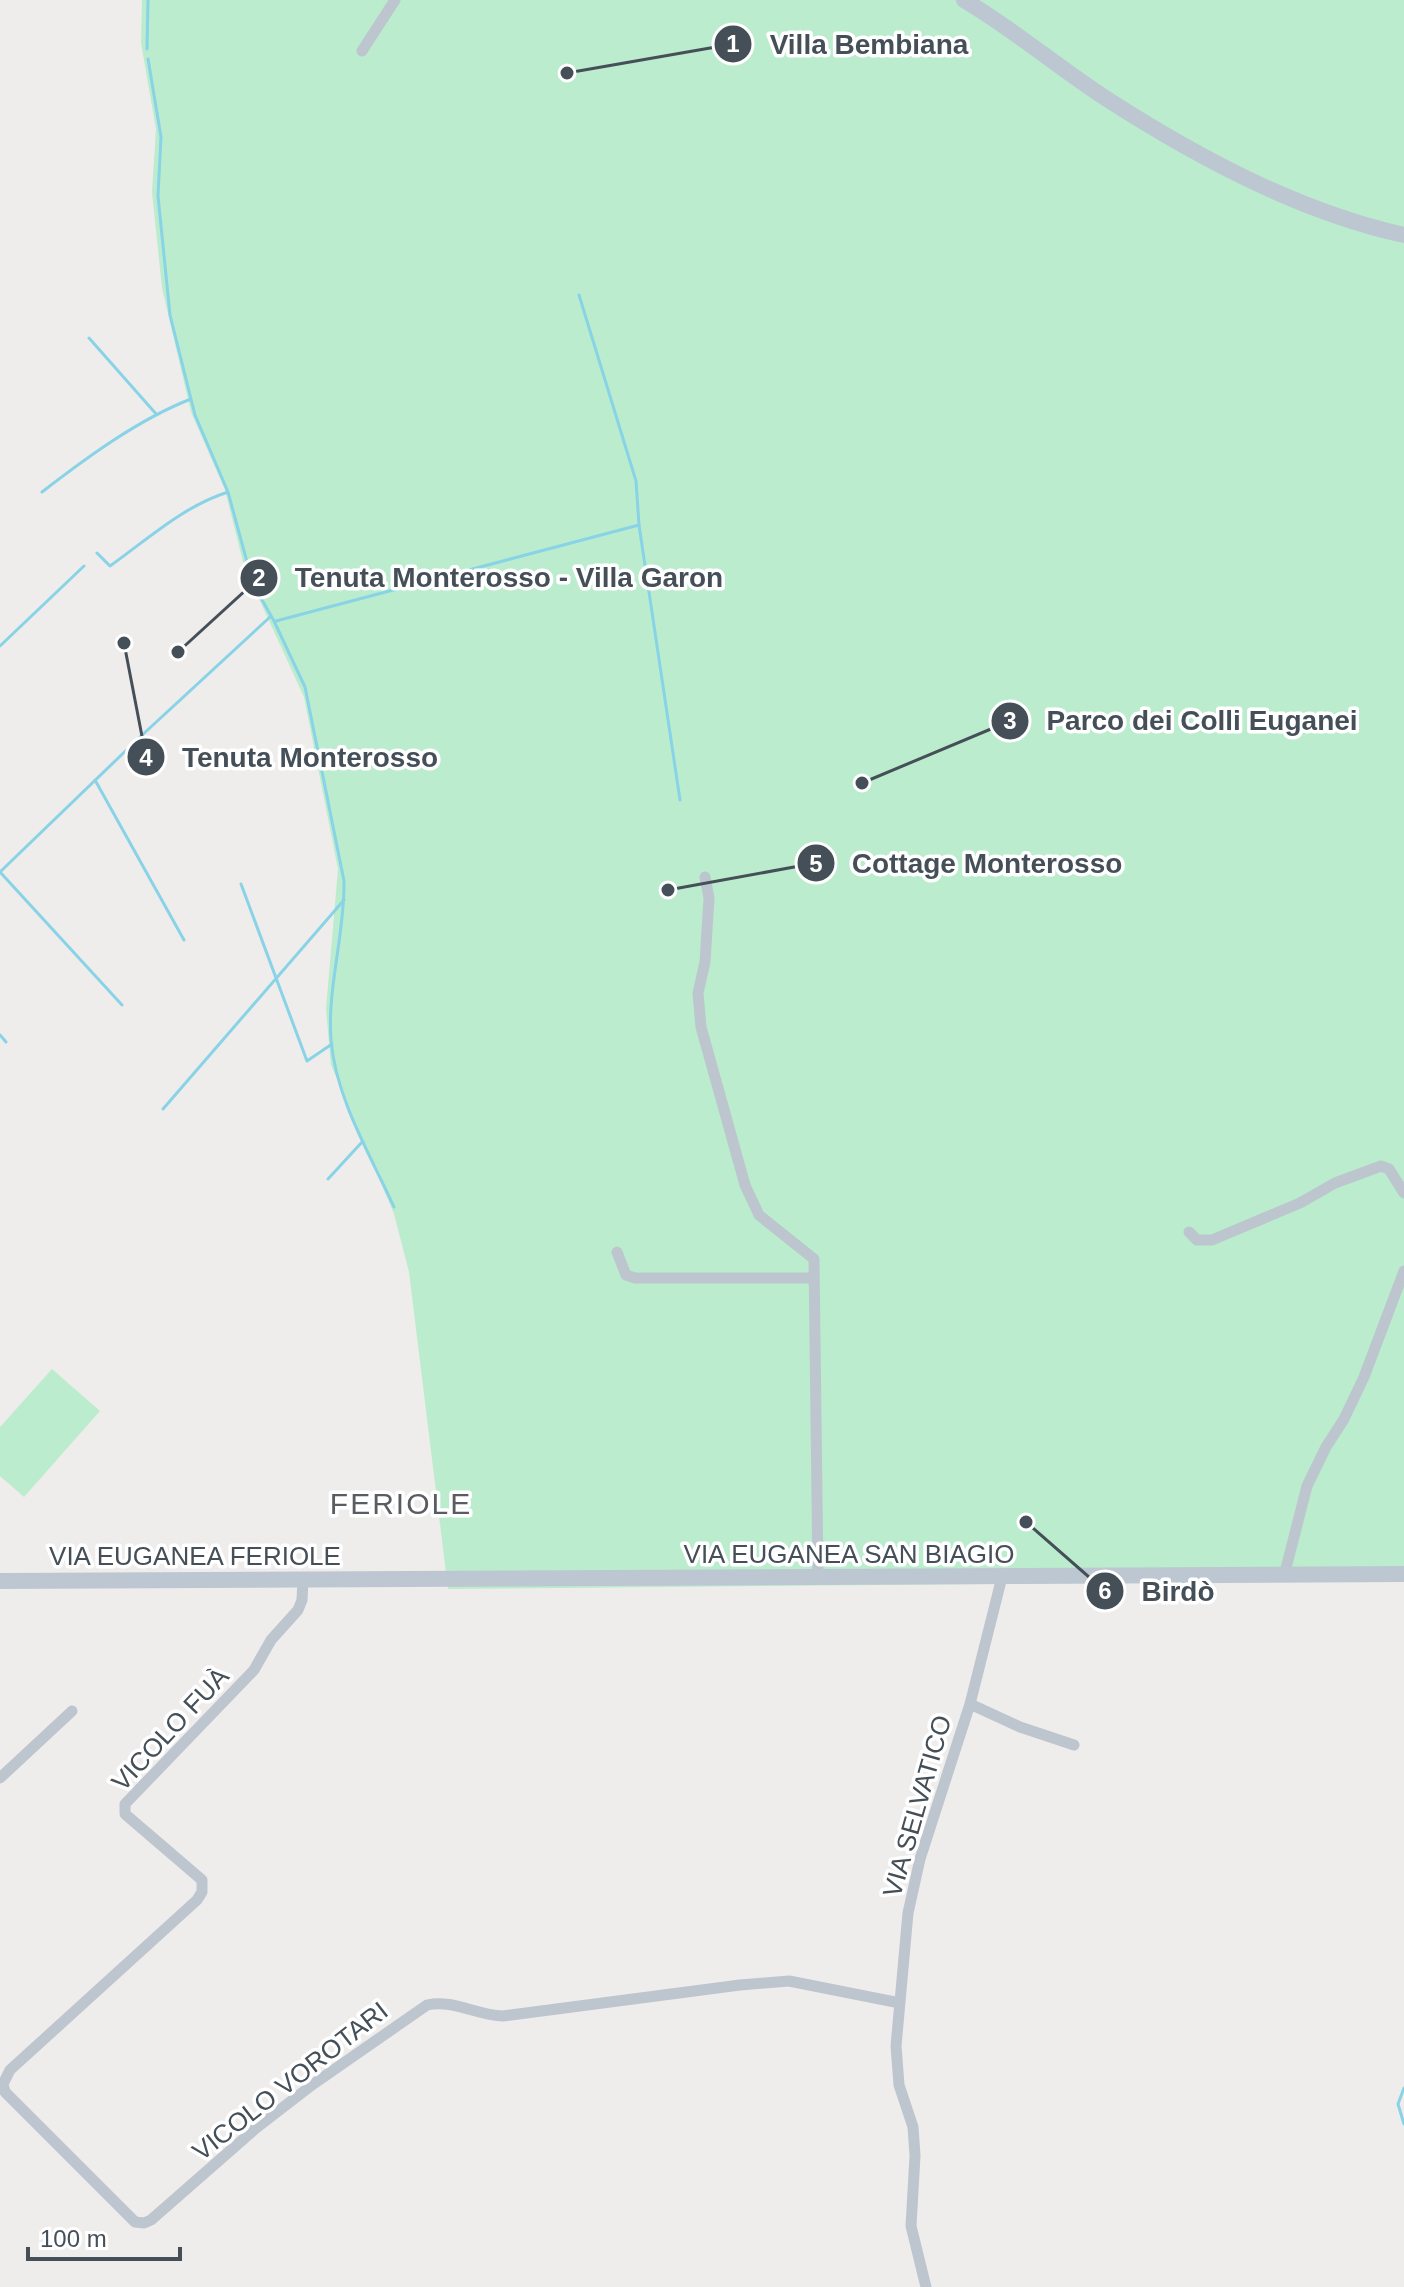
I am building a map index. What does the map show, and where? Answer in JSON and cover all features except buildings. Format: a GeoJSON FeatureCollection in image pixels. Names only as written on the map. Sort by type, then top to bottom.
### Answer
{"type":"FeatureCollection","features":[{"type":"Feature","properties":{"kind":"main road"},"geometry":{"type":"LineString","coordinates":[[964,0],[1110,101],[1224,166],[1276,191],[1344,217],[1404,235]]}},
{"type":"Feature","properties":{"kind":"main road","name":"VIA EUGANEA SAN BIAGIO"},"geometry":{"type":"LineString","coordinates":[[390,1580],[1404,1574]]}},
{"type":"Feature","properties":{"kind":"main road","name":"VIA EUGANEA FERIOLE"},"geometry":{"type":"LineString","coordinates":[[0,1581],[390,1580]]}},
{"type":"Feature","properties":{"kind":"street"},"geometry":{"type":"LineString","coordinates":[[362,51],[395,0]]}},
{"type":"Feature","properties":{"kind":"street"},"geometry":{"type":"LineString","coordinates":[[705,877],[709,898],[705,962],[698,993],[701,1027],[745,1185],[759,1215],[814,1259],[818,1578]]}},
{"type":"Feature","properties":{"kind":"street"},"geometry":{"type":"LineString","coordinates":[[1189,1232],[1197,1240],[1212,1240],[1300,1203],[1335,1183],[1381,1166],[1389,1169],[1404,1193]]}},
{"type":"Feature","properties":{"kind":"street"},"geometry":{"type":"LineString","coordinates":[[617,1252],[626,1275],[635,1278],[814,1278]]}},
{"type":"Feature","properties":{"kind":"street"},"geometry":{"type":"LineString","coordinates":[[1284,1576],[1307,1486],[1364,1377],[1404,1271]]}},
{"type":"Feature","properties":{"kind":"street","name":"VIA SELVATICO"},"geometry":{"type":"LineString","coordinates":[[926,2287],[911,2226],[915,2156],[913,2127],[899,2085],[897,2065],[908,1913],[920,1859],[970,1704],[1002,1577]]}},
{"type":"Feature","properties":{"kind":"street","name":"VICOLO FUÀ"},"geometry":{"type":"LineString","coordinates":[[5,2092],[3,2084],[10,2070],[197,1900],[202,1892],[202,1880],[125,1814],[125,1804],[254,1670],[271,1640],[298,1610],[303,1580]]}},
{"type":"Feature","properties":{"kind":"street"},"geometry":{"type":"LineString","coordinates":[[970,1704],[1020,1727],[1074,1745]]}},
{"type":"Feature","properties":{"kind":"street"},"geometry":{"type":"LineString","coordinates":[[0,1778],[72,1711]]}},
{"type":"Feature","properties":{"kind":"street","name":"VICOLO VOROTARI"},"geometry":{"type":"LineString","coordinates":[[5,2092],[127,2215],[135,2222],[144,2223],[312,2085],[427,2005],[439,2002],[503,2016],[789,1981],[900,2003]]}},
{"type":"Feature","properties":{"kind":"green space"},"geometry":{"type":"Polygon","coordinates":[[[142,0],[1404,0],[1404,1580],[448,1589],[409,1272],[394,1214],[331,1065],[326,1009],[338,869],[304,697],[244,566],[225,490],[191,412],[162,288],[152,192],[156,129],[141,43],[142,0]]]}},
{"type":"Feature","properties":{"kind":"green space"},"geometry":{"type":"Polygon","coordinates":[[[52,1369],[100,1411],[24,1497],[0,1476],[0,1427],[52,1369]]]}},
{"type":"Feature","properties":{"kind":"waterway"},"geometry":{"type":"LineString","coordinates":[[147,49],[148,0]]}},
{"type":"Feature","properties":{"kind":"waterway"},"geometry":{"type":"LineString","coordinates":[[148,59],[161,137],[158,196],[170,315],[195,415],[228,492],[253,584],[305,687],[344,881],[331,1000],[334,1062],[355,1126],[394,1207]]}},
{"type":"Feature","properties":{"kind":"waterway"},"geometry":{"type":"LineString","coordinates":[[579,295],[636,481],[639,525],[680,800]]}},
{"type":"Feature","properties":{"kind":"waterway"},"geometry":{"type":"LineString","coordinates":[[89,338],[157,415]]}},
{"type":"Feature","properties":{"kind":"waterway"},"geometry":{"type":"LineString","coordinates":[[42,492],[133,428],[191,399]]}},
{"type":"Feature","properties":{"kind":"waterway"},"geometry":{"type":"LineString","coordinates":[[97,553],[110,566],[180,515],[228,492]]}},
{"type":"Feature","properties":{"kind":"waterway"},"geometry":{"type":"LineString","coordinates":[[276,621],[639,525]]}},
{"type":"Feature","properties":{"kind":"waterway"},"geometry":{"type":"LineString","coordinates":[[0,646],[84,566]]}},
{"type":"Feature","properties":{"kind":"waterway"},"geometry":{"type":"LineString","coordinates":[[0,872],[270,617]]}},
{"type":"Feature","properties":{"kind":"waterway"},"geometry":{"type":"LineString","coordinates":[[95,780],[184,940]]}},
{"type":"Feature","properties":{"kind":"waterway"},"geometry":{"type":"LineString","coordinates":[[0,872],[122,1005]]}},
{"type":"Feature","properties":{"kind":"waterway"},"geometry":{"type":"LineString","coordinates":[[241,884],[307,1061],[332,1044]]}},
{"type":"Feature","properties":{"kind":"waterway"},"geometry":{"type":"LineString","coordinates":[[163,1109],[344,900]]}},
{"type":"Feature","properties":{"kind":"waterway"},"geometry":{"type":"LineString","coordinates":[[0,1035],[6,1042]]}},
{"type":"Feature","properties":{"kind":"waterway"},"geometry":{"type":"LineString","coordinates":[[328,1179],[363,1141]]}},
{"type":"Feature","properties":{"kind":"waterway"},"geometry":{"type":"LineString","coordinates":[[1404,2088],[1398,2104],[1404,2124]]}},
{"type":"Feature","properties":{"kind":"place","name":"Villa Bembiana"},"geometry":{"type":"Point","coordinates":[567,73]}},
{"type":"Feature","properties":{"kind":"place","name":"Tenuta Monterosso"},"geometry":{"type":"Point","coordinates":[124,643]}},
{"type":"Feature","properties":{"kind":"place","name":"Tenuta Monterosso - Villa Garon"},"geometry":{"type":"Point","coordinates":[178,652]}},
{"type":"Feature","properties":{"kind":"place","name":"Parco dei Colli Euganei"},"geometry":{"type":"Point","coordinates":[862,783]}},
{"type":"Feature","properties":{"kind":"place","name":"Cottage Monterosso"},"geometry":{"type":"Point","coordinates":[668,890]}},
{"type":"Feature","properties":{"kind":"place","name":"Birdò"},"geometry":{"type":"Point","coordinates":[1026,1522]}},
{"type":"Feature","properties":{"kind":"district","name":"FERIOLE"},"geometry":{"type":"Point","coordinates":[401,1503]}}]}
